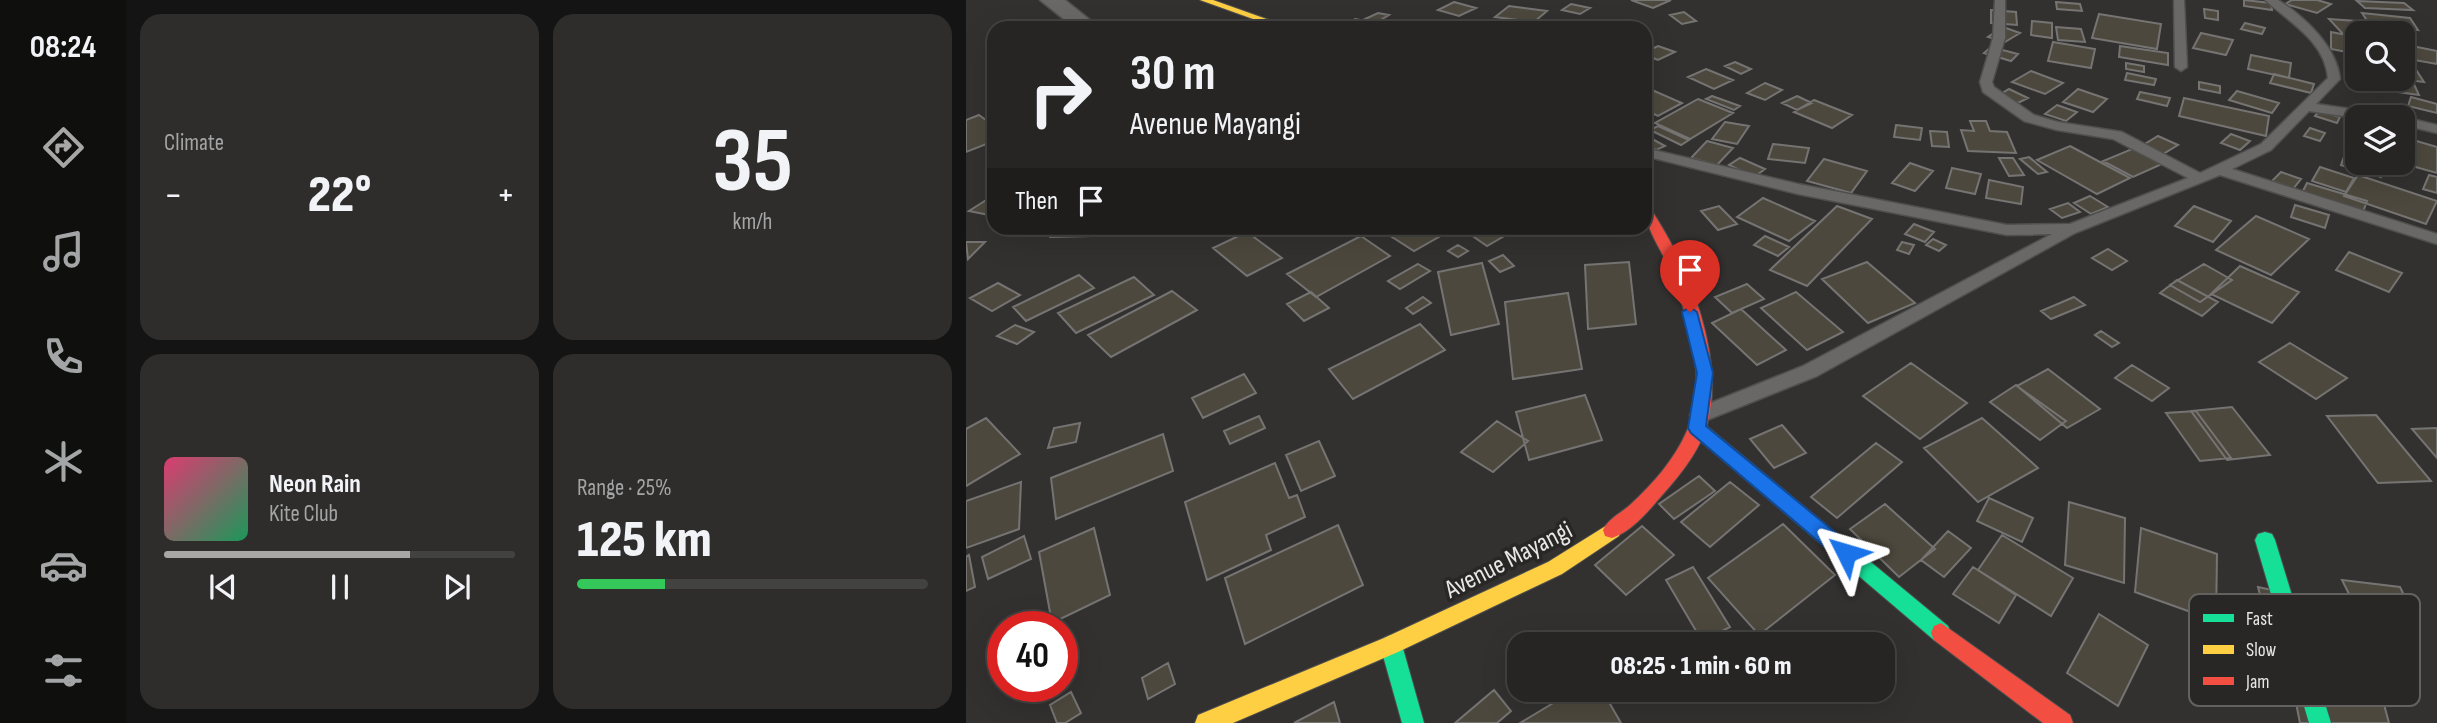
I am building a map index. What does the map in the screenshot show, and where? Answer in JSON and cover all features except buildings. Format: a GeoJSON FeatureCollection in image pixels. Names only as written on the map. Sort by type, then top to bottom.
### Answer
{"type":"FeatureCollection","features":[{"type":"Feature","properties":{"kind":"street"},"geometry":{"type":"LineString","coordinates":[[1051,0],[1080,21]]}},
{"type":"Feature","properties":{"kind":"street"},"geometry":{"type":"LineString","coordinates":[[1204,0],[1266,21]]}},
{"type":"Feature","properties":{"kind":"street","name":"Avenue Mayangi"},"geometry":{"type":"LineString","coordinates":[[1206,723],[1391,645],[1555,568],[1619,525],[1668,477],[1698,422],[1705,373],[1683,287],[1652,221]]}},
{"type":"Feature","properties":{"kind":"street"},"geometry":{"type":"LineString","coordinates":[[1698,422],[1937,630],[2062,723]]}},
{"type":"Feature","properties":{"kind":"street"},"geometry":{"type":"LineString","coordinates":[[2265,540],[2281,594]]}},
{"type":"Feature","properties":{"kind":"street"},"geometry":{"type":"LineString","coordinates":[[1391,645],[1413,723]]}},
{"type":"Feature","properties":{"kind":"street"},"geometry":{"type":"LineString","coordinates":[[2315,706],[2320,723]]}},
{"type":"Feature","properties":{"kind":"lane"},"geometry":{"type":"LineString","coordinates":[[2000,0],[1999,38],[1986,82],[1988,89],[2029,118],[2057,126],[2117,135],[2200,179]]}},
{"type":"Feature","properties":{"kind":"lane"},"geometry":{"type":"LineString","coordinates":[[2179,0],[2182,67]]}},
{"type":"Feature","properties":{"kind":"lane"},"geometry":{"type":"LineString","coordinates":[[1698,422],[1810,371],[2072,229],[2200,179],[2266,147],[2334,79],[2335,73],[2319,43],[2289,11],[2270,0]]}},
{"type":"Feature","properties":{"kind":"lane"},"geometry":{"type":"LineString","coordinates":[[2306,107],[2345,112]]}},
{"type":"Feature","properties":{"kind":"lane"},"geometry":{"type":"LineString","coordinates":[[2415,124],[2437,129]]}},
{"type":"Feature","properties":{"kind":"lane"},"geometry":{"type":"LineString","coordinates":[[1652,154],[1798,189],[2007,230],[2072,229]]}},
{"type":"Feature","properties":{"kind":"lane"},"geometry":{"type":"LineString","coordinates":[[2219,170],[2437,239]]}},
{"type":"Feature","properties":{"kind":"traffic: fast"},"geometry":{"type":"LineString","coordinates":[[1697,428],[1941,633]]}},
{"type":"Feature","properties":{"kind":"traffic: fast"},"geometry":{"type":"LineString","coordinates":[[2265,540],[2281,594]]}},
{"type":"Feature","properties":{"kind":"traffic: fast"},"geometry":{"type":"LineString","coordinates":[[1391,645],[1413,723]]}},
{"type":"Feature","properties":{"kind":"traffic: fast"},"geometry":{"type":"LineString","coordinates":[[2315,706],[2320,723]]}},
{"type":"Feature","properties":{"kind":"traffic: slow"},"geometry":{"type":"LineString","coordinates":[[1204,0],[1266,21]]}},
{"type":"Feature","properties":{"kind":"traffic: slow"},"geometry":{"type":"LineString","coordinates":[[1206,723],[1391,645],[1555,568],[1612,530]]}},
{"type":"Feature","properties":{"kind":"traffic: jam"},"geometry":{"type":"LineString","coordinates":[[1612,530],[1649,498],[1682,457],[1697,429],[1704,391],[1704,370],[1690,308],[1675,266],[1652,222]]}},
{"type":"Feature","properties":{"kind":"traffic: jam"},"geometry":{"type":"LineString","coordinates":[[1941,633],[2062,723]]}},
{"type":"Feature","properties":{"kind":"route"},"geometry":{"type":"LineString","coordinates":[[1690,312],[1705,373],[1697,428],[1846,553]]}}]}
